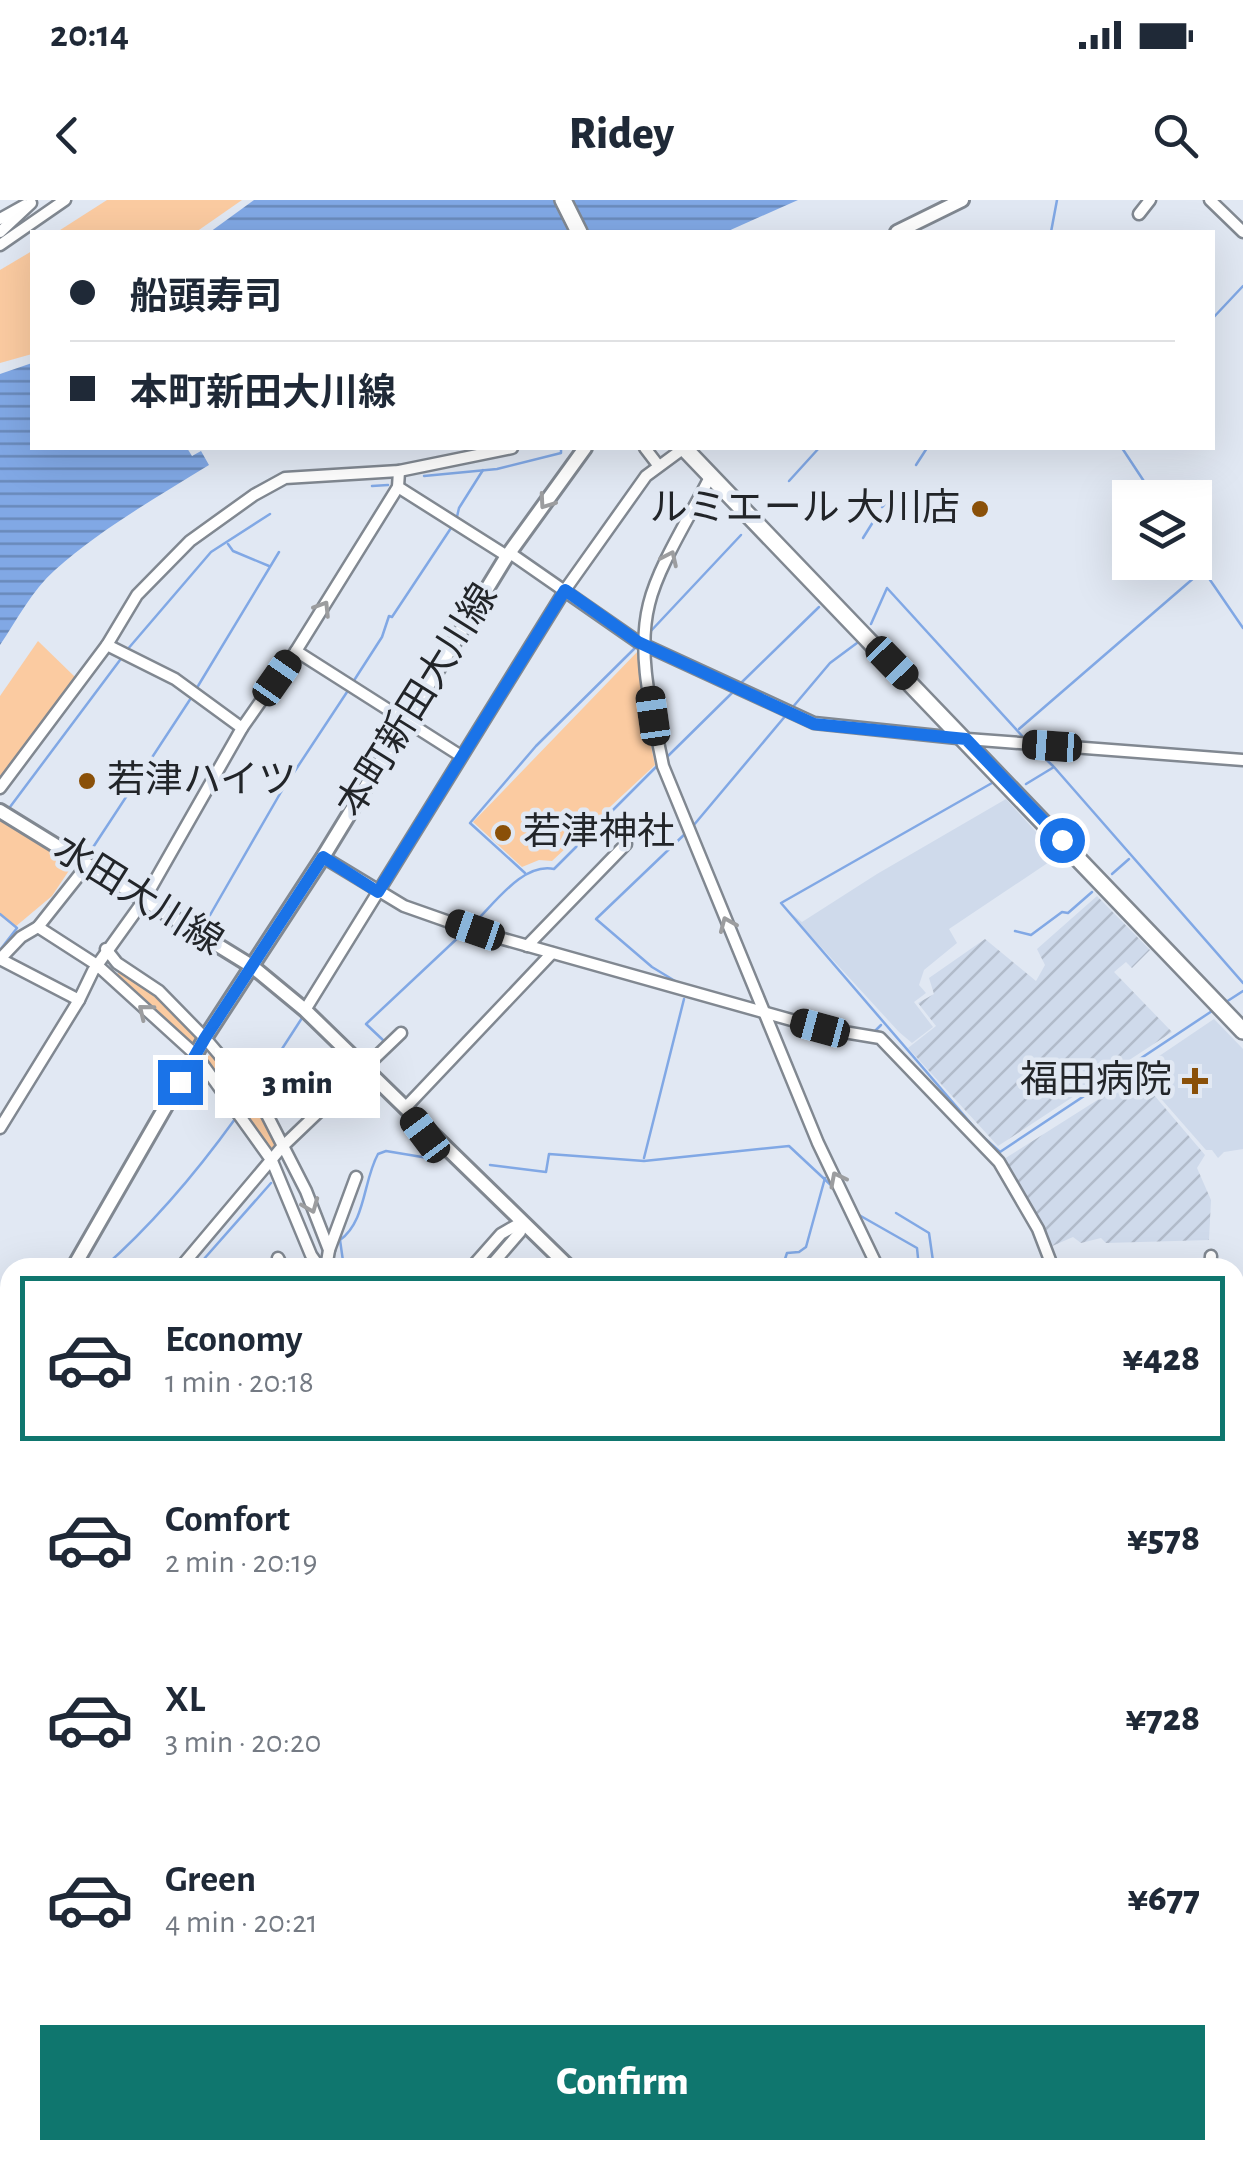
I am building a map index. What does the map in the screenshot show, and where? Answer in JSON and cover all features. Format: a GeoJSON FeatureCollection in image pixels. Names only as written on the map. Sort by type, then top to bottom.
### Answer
{"type":"FeatureCollection","features":[{"type":"Feature","properties":{"kind":"highway"},"geometry":{"type":"LineString","coordinates":[[563,200],[578,230]]}},
{"type":"Feature","properties":{"kind":"highway"},"geometry":{"type":"LineString","coordinates":[[686,450],[1243,1030]]}},
{"type":"Feature","properties":{"kind":"main road"},"geometry":{"type":"LineString","coordinates":[[901,230],[962,200]]}},
{"type":"Feature","properties":{"kind":"main road","name":"本町新田大川線"},"geometry":{"type":"LineString","coordinates":[[79,1258],[205,1038],[323,857],[509,555],[584,450]]}},
{"type":"Feature","properties":{"kind":"main road","name":"水田大川線"},"geometry":{"type":"LineString","coordinates":[[0,811],[253,967],[304,1010],[404,1108],[444,1156],[550,1258]]}},
{"type":"Feature","properties":{"kind":"main road","name":"水田大川線"},"geometry":{"type":"LineString","coordinates":[[518,1227],[557,1258]]}},
{"type":"Feature","properties":{"kind":"street"},"geometry":{"type":"LineString","coordinates":[[0,245],[66,200]]}},
{"type":"Feature","properties":{"kind":"street"},"geometry":{"type":"LineString","coordinates":[[1139,214],[1150,200]]}},
{"type":"Feature","properties":{"kind":"street"},"geometry":{"type":"LineString","coordinates":[[1210,200],[1243,232]]}},
{"type":"Feature","properties":{"kind":"street"},"geometry":{"type":"LineString","coordinates":[[0,219],[33,201]]}},
{"type":"Feature","properties":{"kind":"street"},"geometry":{"type":"LineString","coordinates":[[0,232],[33,201]]}},
{"type":"Feature","properties":{"kind":"street"},"geometry":{"type":"LineString","coordinates":[[0,788],[107,645],[137,595],[190,541],[275,481],[398,470],[499,450]]}},
{"type":"Feature","properties":{"kind":"street"},"geometry":{"type":"LineString","coordinates":[[647,450],[658,465]]}},
{"type":"Feature","properties":{"kind":"street"},"geometry":{"type":"LineString","coordinates":[[304,1010],[565,590],[624,504],[658,465],[681,450]]}},
{"type":"Feature","properties":{"kind":"street"},"geometry":{"type":"LineString","coordinates":[[0,1128],[80,1000],[106,949],[144,900],[242,728],[296,651],[398,487],[398,470]]}},
{"type":"Feature","properties":{"kind":"street"},"geometry":{"type":"LineString","coordinates":[[710,477],[650,602],[644,643],[653,716],[664,766],[818,1142],[873,1258]]}},
{"type":"Feature","properties":{"kind":"street"},"geometry":{"type":"LineString","coordinates":[[398,487],[644,643],[814,724],[1243,760]]}},
{"type":"Feature","properties":{"kind":"street"},"geometry":{"type":"LineString","coordinates":[[107,645],[175,679],[242,728]]}},
{"type":"Feature","properties":{"kind":"street"},"geometry":{"type":"LineString","coordinates":[[296,651],[461,756]]}},
{"type":"Feature","properties":{"kind":"street"},"geometry":{"type":"LineString","coordinates":[[527,946],[626,844]]}},
{"type":"Feature","properties":{"kind":"street"},"geometry":{"type":"LineString","coordinates":[[323,857],[404,906],[527,946],[765,1014],[880,1038],[999,1162],[1038,1229],[1050,1258]]}},
{"type":"Feature","properties":{"kind":"street"},"geometry":{"type":"LineString","coordinates":[[80,1000],[0,959],[38,927],[88,864]]}},
{"type":"Feature","properties":{"kind":"street"},"geometry":{"type":"LineString","coordinates":[[38,927],[96,965],[196,1055],[272,1161],[314,1258]]}},
{"type":"Feature","properties":{"kind":"street"},"geometry":{"type":"LineString","coordinates":[[106,949],[117,964],[159,990],[262,1105],[306,1191],[329,1250]]}},
{"type":"Feature","properties":{"kind":"street"},"geometry":{"type":"LineString","coordinates":[[404,1108],[552,953]]}},
{"type":"Feature","properties":{"kind":"street"},"geometry":{"type":"LineString","coordinates":[[189,1258],[282,1147],[400,1033]]}},
{"type":"Feature","properties":{"kind":"street"},"geometry":{"type":"LineString","coordinates":[[326,1258],[356,1177]]}},
{"type":"Feature","properties":{"kind":"street"},"geometry":{"type":"LineString","coordinates":[[480,1258],[500,1234],[518,1227]]}},
{"type":"Feature","properties":{"kind":"street"},"geometry":{"type":"LineString","coordinates":[[496,1258],[518,1227]]}},
{"type":"Feature","properties":{"kind":"shaded area"},"geometry":{"type":"Polygon","coordinates":[[[107,200],[242,200],[199,230],[60,230],[107,200]]]}},
{"type":"Feature","properties":{"kind":"shaded area"},"geometry":{"type":"Polygon","coordinates":[[[30,252],[30,355],[0,363],[0,270],[30,252]]]}},
{"type":"Feature","properties":{"kind":"shaded area"},"geometry":{"type":"Polygon","coordinates":[[[38,641],[75,677],[0,779],[0,696],[38,641]]]}},
{"type":"Feature","properties":{"kind":"shaded area"},"geometry":{"type":"Polygon","coordinates":[[[639,650],[645,718],[655,765],[552,861],[539,860],[522,867],[473,822],[639,650]]]}},
{"type":"Feature","properties":{"kind":"shaded area"},"geometry":{"type":"Polygon","coordinates":[[[1006,799],[1058,856],[949,929],[957,943],[924,970],[919,985],[926,993],[914,1002],[933,1027],[912,1043],[787,910],[802,922],[1006,799]]]}},
{"type":"Feature","properties":{"kind":"shaded area"},"geometry":{"type":"Polygon","coordinates":[[[0,820],[74,863],[52,896],[15,927],[0,916],[0,820]]]}},
{"type":"Feature","properties":{"kind":"shaded area"},"geometry":{"type":"Polygon","coordinates":[[[1097,896],[1150,950],[1132,968],[1126,962],[1114,972],[1172,1032],[998,1146],[908,1048],[936,1026],[918,1003],[934,994],[929,978],[985,939],[1036,981],[1045,965],[1037,949],[1097,896]]]}},
{"type":"Feature","properties":{"kind":"shaded area"},"geometry":{"type":"Polygon","coordinates":[[[123,967],[154,990],[201,1040],[197,1045],[188,1042],[114,978],[123,967]]]}},
{"type":"Feature","properties":{"kind":"shaded area","name":"福田病院"},"geometry":{"type":"Polygon","coordinates":[[[1214,1019],[1243,1049],[1243,1149],[1224,1152],[1218,1158],[1212,1150],[1206,1150],[1156,1093],[1140,1069],[1214,1019]]]}},
{"type":"Feature","properties":{"kind":"shaded area"},"geometry":{"type":"Polygon","coordinates":[[[212,1054],[260,1108],[279,1145],[276,1153],[270,1152],[208,1065],[208,1056],[212,1054]]]}},
{"type":"Feature","properties":{"kind":"shaded area"},"geometry":{"type":"Polygon","coordinates":[[[1137,1075],[1205,1155],[1197,1168],[1211,1200],[1209,1240],[1106,1243],[1101,1238],[1081,1243],[1073,1237],[1050,1247],[1004,1159],[1137,1075]]]}},
{"type":"Feature","properties":{"kind":"water"},"geometry":{"type":"Polygon","coordinates":[[[254,200],[798,200],[730,230],[213,230],[254,200]]]}},
{"type":"Feature","properties":{"kind":"water"},"geometry":{"type":"Polygon","coordinates":[[[30,364],[30,450],[188,450],[192,456],[201,451],[209,465],[110,527],[55,570],[32,596],[0,645],[0,374],[30,364]]]}},
{"type":"Feature","properties":{"kind":"waterway"},"geometry":{"type":"LineString","coordinates":[[1051,230],[1057,200]]}},
{"type":"Feature","properties":{"kind":"waterway"},"geometry":{"type":"LineString","coordinates":[[1215,316],[1243,286]]}},
{"type":"Feature","properties":{"kind":"waterway"},"geometry":{"type":"LineString","coordinates":[[424,476],[497,469],[561,450]]}},
{"type":"Feature","properties":{"kind":"waterway"},"geometry":{"type":"LineString","coordinates":[[789,481],[817,450]]}},
{"type":"Feature","properties":{"kind":"waterway"},"geometry":{"type":"LineString","coordinates":[[916,465],[926,450]]}},
{"type":"Feature","properties":{"kind":"waterway"},"geometry":{"type":"LineString","coordinates":[[1123,450],[1143,480]]}},
{"type":"Feature","properties":{"kind":"waterway"},"geometry":{"type":"LineString","coordinates":[[456,521],[459,508],[483,470]]}},
{"type":"Feature","properties":{"kind":"waterway"},"geometry":{"type":"LineString","coordinates":[[372,486],[388,485]]}},
{"type":"Feature","properties":{"kind":"waterway"},"geometry":{"type":"LineString","coordinates":[[882,507],[896,493]]}},
{"type":"Feature","properties":{"kind":"waterway"},"geometry":{"type":"LineString","coordinates":[[127,650],[211,552],[270,514]]}},
{"type":"Feature","properties":{"kind":"waterway"},"geometry":{"type":"LineString","coordinates":[[863,538],[873,522]]}},
{"type":"Feature","properties":{"kind":"waterway"},"geometry":{"type":"LineString","coordinates":[[353,682],[382,637],[389,616],[392,617],[451,528]]}},
{"type":"Feature","properties":{"kind":"waterway"},"geometry":{"type":"LineString","coordinates":[[649,633],[741,535]]}},
{"type":"Feature","properties":{"kind":"waterway"},"geometry":{"type":"LineString","coordinates":[[228,544],[233,551],[269,566]]}},
{"type":"Feature","properties":{"kind":"waterway"},"geometry":{"type":"LineString","coordinates":[[195,691],[279,552]]}},
{"type":"Feature","properties":{"kind":"waterway"},"geometry":{"type":"LineString","coordinates":[[1019,729],[1191,580]]}},
{"type":"Feature","properties":{"kind":"waterway"},"geometry":{"type":"LineString","coordinates":[[1210,580],[1243,628]]}},
{"type":"Feature","properties":{"kind":"waterway"},"geometry":{"type":"LineString","coordinates":[[871,624],[887,588],[1024,738]]}},
{"type":"Feature","properties":{"kind":"waterway"},"geometry":{"type":"LineString","coordinates":[[741,683],[819,607]]}},
{"type":"Feature","properties":{"kind":"waterway"},"geometry":{"type":"LineString","coordinates":[[792,708],[830,663],[861,640]]}},
{"type":"Feature","properties":{"kind":"waterway"},"geometry":{"type":"LineString","coordinates":[[525,873],[470,823],[536,746],[637,646]]}},
{"type":"Feature","properties":{"kind":"waterway"},"geometry":{"type":"LineString","coordinates":[[10,807],[123,656]]}},
{"type":"Feature","properties":{"kind":"waterway"},"geometry":{"type":"LineString","coordinates":[[202,929],[281,792],[349,689]]}},
{"type":"Feature","properties":{"kind":"waterway"},"geometry":{"type":"LineString","coordinates":[[667,757],[736,689]]}},
{"type":"Feature","properties":{"kind":"waterway"},"geometry":{"type":"LineString","coordinates":[[88,855],[191,698]]}},
{"type":"Feature","properties":{"kind":"waterway"},"geometry":{"type":"LineString","coordinates":[[693,826],[787,714]]}},
{"type":"Feature","properties":{"kind":"waterway"},"geometry":{"type":"LineString","coordinates":[[1033,747],[1053,766]]}},
{"type":"Feature","properties":{"kind":"waterway"},"geometry":{"type":"LineString","coordinates":[[471,926],[519,879],[531,872],[554,869],[657,766]]}},
{"type":"Feature","properties":{"kind":"waterway"},"geometry":{"type":"LineString","coordinates":[[1026,784],[1054,767],[1243,983]]}},
{"type":"Feature","properties":{"kind":"waterway"},"geometry":{"type":"LineString","coordinates":[[992,783],[781,903],[980,1134],[1000,1152],[1215,1009]]}},
{"type":"Feature","properties":{"kind":"waterway"},"geometry":{"type":"LineString","coordinates":[[680,984],[652,967],[596,919],[687,832]]}},
{"type":"Feature","properties":{"kind":"waterway"},"geometry":{"type":"LineString","coordinates":[[1112,874],[1129,859]]}},
{"type":"Feature","properties":{"kind":"waterway"},"geometry":{"type":"LineString","coordinates":[[1015,931],[1031,935],[1062,912],[1068,913],[1092,892]]}},
{"type":"Feature","properties":{"kind":"waterway"},"geometry":{"type":"LineString","coordinates":[[0,914],[17,928],[0,950]]}},
{"type":"Feature","properties":{"kind":"waterway"},"geometry":{"type":"LineString","coordinates":[[372,1054],[384,1041],[366,1024],[463,933]]}},
{"type":"Feature","properties":{"kind":"waterway"},"geometry":{"type":"LineString","coordinates":[[1226,1002],[1243,991]]}},
{"type":"Feature","properties":{"kind":"waterway"},"geometry":{"type":"LineString","coordinates":[[644,1158],[684,999]]}},
{"type":"Feature","properties":{"kind":"waterway"},"geometry":{"type":"LineString","coordinates":[[254,1092],[302,1018]]}},
{"type":"Feature","properties":{"kind":"waterway"},"geometry":{"type":"LineString","coordinates":[[875,1031],[881,1025]]}},
{"type":"Feature","properties":{"kind":"waterway"},"geometry":{"type":"LineString","coordinates":[[114,1258],[173,1197],[235,1119]]}},
{"type":"Feature","properties":{"kind":"waterway"},"geometry":{"type":"LineString","coordinates":[[490,1165],[546,1172],[549,1154],[644,1161],[789,1146],[834,1188]]}},
{"type":"Feature","properties":{"kind":"waterway"},"geometry":{"type":"LineString","coordinates":[[343,1258],[340,1240],[355,1222],[378,1154],[386,1151],[434,1159]]}},
{"type":"Feature","properties":{"kind":"waterway"},"geometry":{"type":"LineString","coordinates":[[785,1258],[787,1253],[806,1247],[825,1178]]}},
{"type":"Feature","properties":{"kind":"waterway"},"geometry":{"type":"LineString","coordinates":[[205,1258],[271,1183]]}},
{"type":"Feature","properties":{"kind":"waterway"},"geometry":{"type":"LineString","coordinates":[[896,1213],[929,1233],[933,1258]]}},
{"type":"Feature","properties":{"kind":"waterway"},"geometry":{"type":"LineString","coordinates":[[859,1215],[917,1248],[918,1258]]}},
{"type":"Feature","properties":{"kind":"place","name":"ルミエール 大川店"},"geometry":{"type":"Point","coordinates":[980,509]}},
{"type":"Feature","properties":{"kind":"place","name":"若津ハイツ"},"geometry":{"type":"Point","coordinates":[87,781]}},
{"type":"Feature","properties":{"kind":"place","name":"若津神社"},"geometry":{"type":"Point","coordinates":[503,833]}},
{"type":"Feature","properties":{"kind":"place","name":"福田病院"},"geometry":{"type":"Point","coordinates":[1195,1081]}},
{"type":"Feature","properties":{"kind":"route"},"geometry":{"type":"LineString","coordinates":[[180,1082],[323,857],[378,892],[565,590],[638,642],[814,724],[966,739],[1062,840]]}}]}
